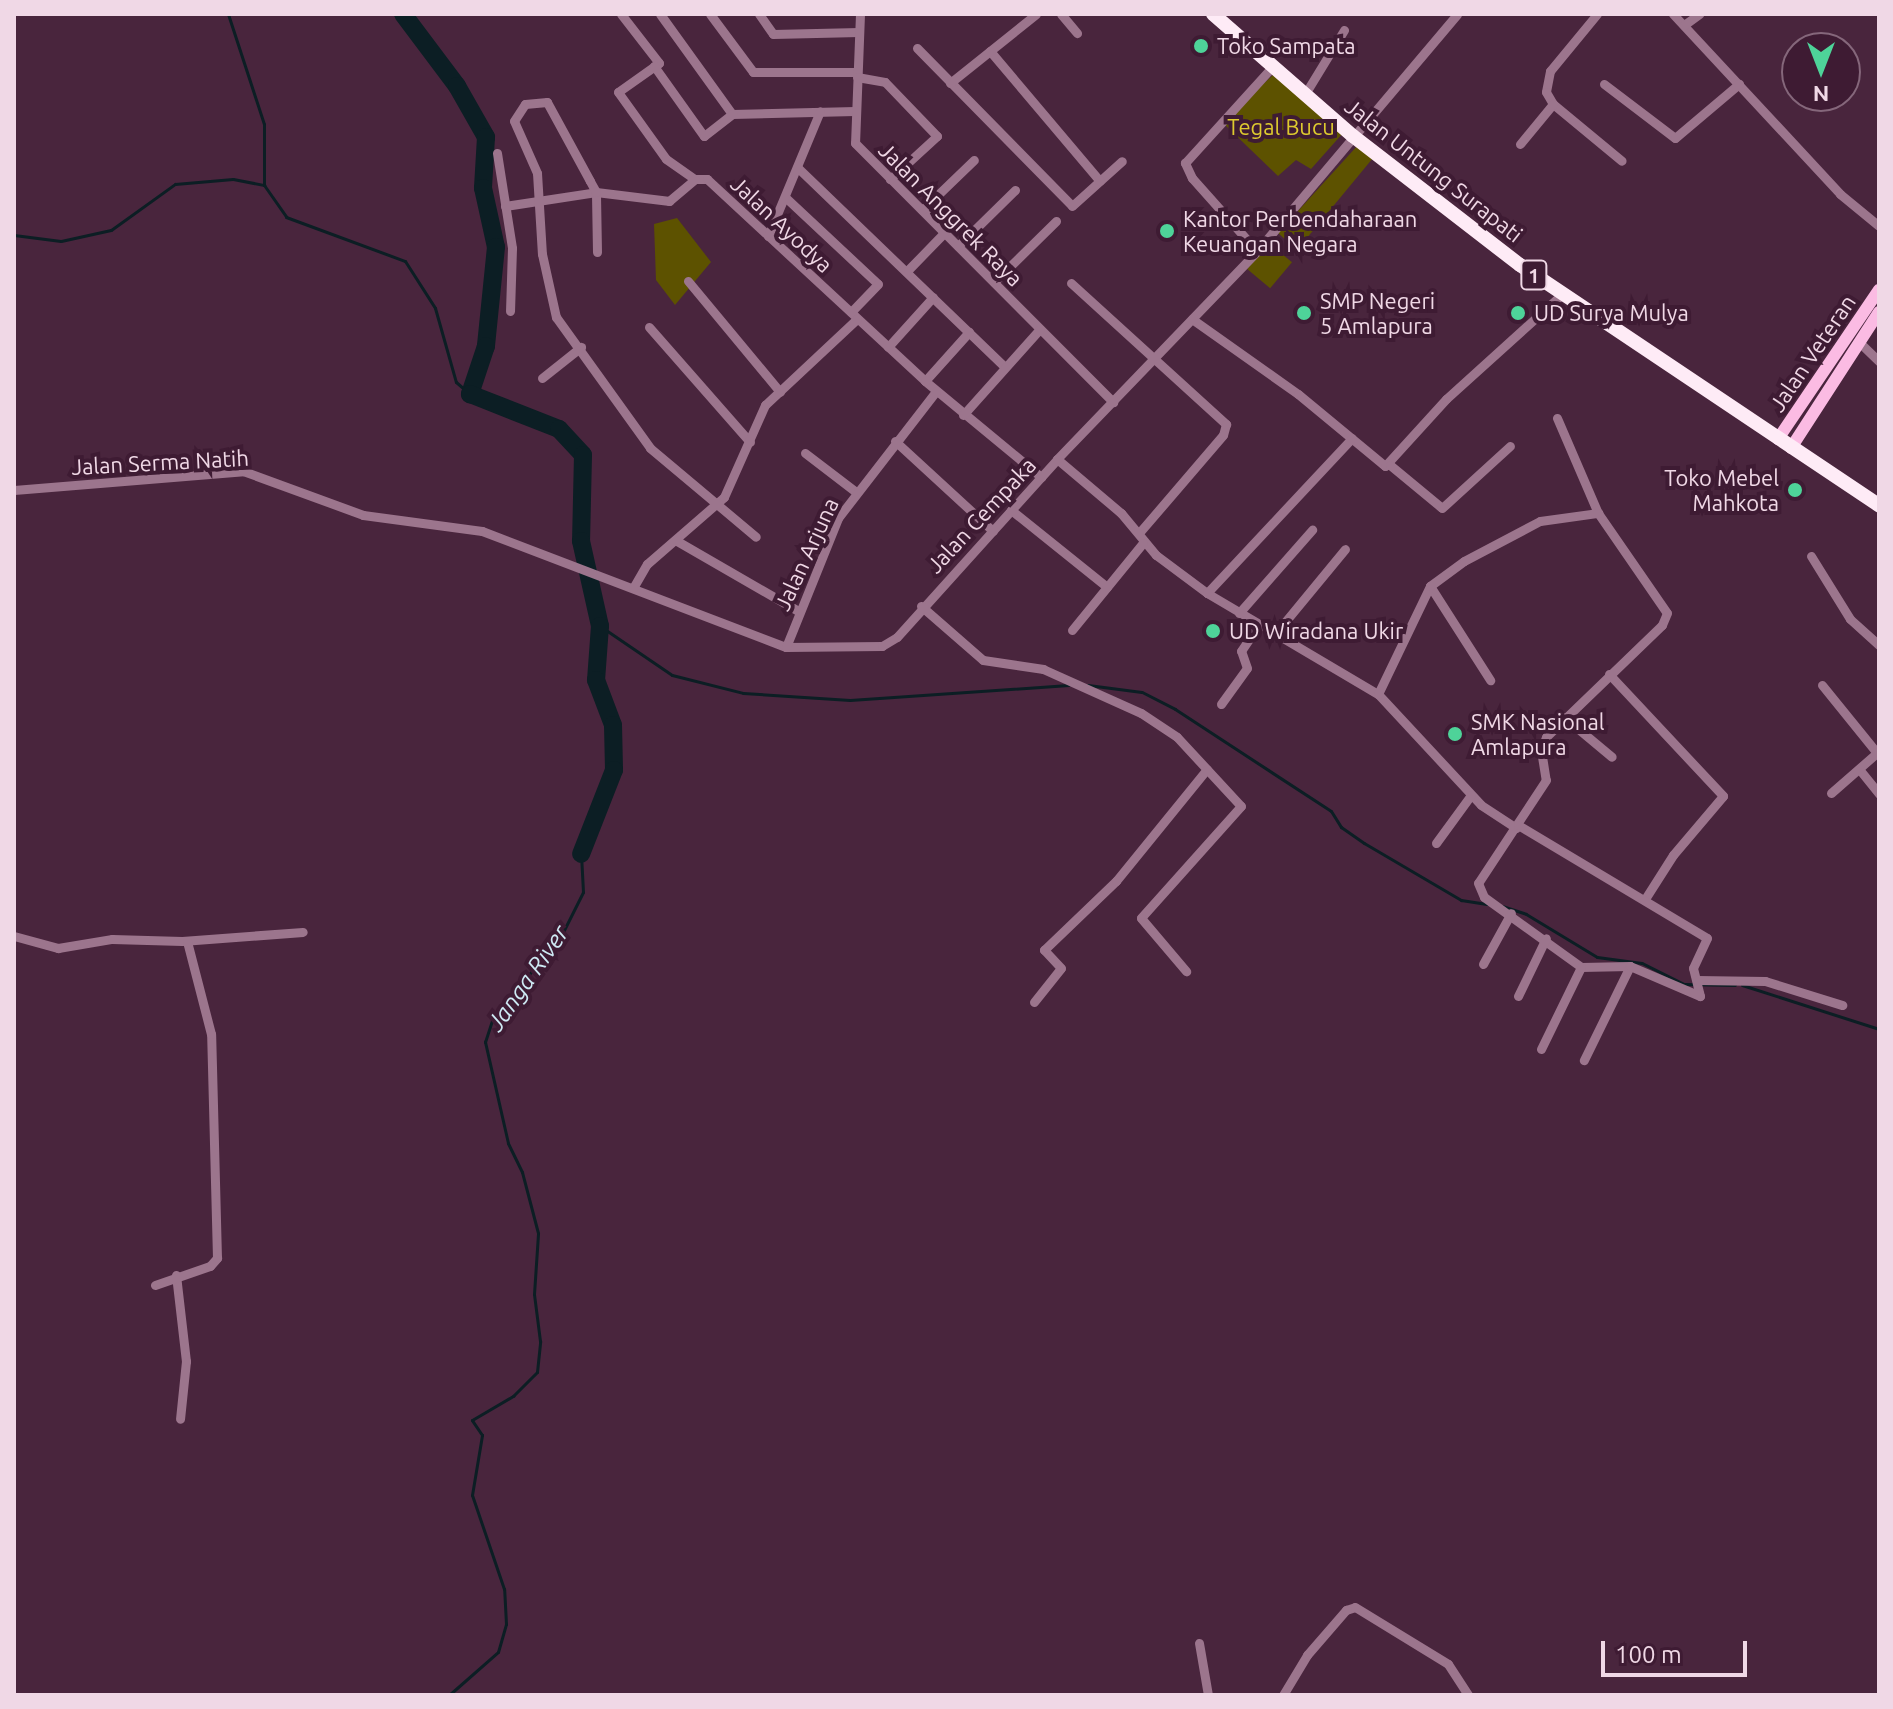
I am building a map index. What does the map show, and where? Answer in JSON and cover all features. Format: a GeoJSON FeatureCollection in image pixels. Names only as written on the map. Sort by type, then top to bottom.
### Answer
{"type":"FeatureCollection","features":[{"type":"Feature","properties":{"kind":"highway","name":"Jalan Untung Surapati"},"geometry":{"type":"LineString","coordinates":[[1213,14],[1353,136],[1561,295],[1654,351],[1879,505]]}},
{"type":"Feature","properties":{"kind":"main road","name":"Jalan Veteran"},"geometry":{"type":"LineString","coordinates":[[1785,443],[1879,290]]}},
{"type":"Feature","properties":{"kind":"main road","name":"Jalan Veteran"},"geometry":{"type":"LineString","coordinates":[[1785,443],[1879,312]]}},
{"type":"Feature","properties":{"kind":"street"},"geometry":{"type":"LineString","coordinates":[[621,14],[659,63],[654,66],[704,136],[732,114],[855,111]]}},
{"type":"Feature","properties":{"kind":"street"},"geometry":{"type":"LineString","coordinates":[[660,14],[732,114]]}},
{"type":"Feature","properties":{"kind":"street"},"geometry":{"type":"LineString","coordinates":[[710,14],[753,72],[857,75],[885,82],[937,136],[890,179]]}},
{"type":"Feature","properties":{"kind":"street"},"geometry":{"type":"LineString","coordinates":[[759,14],[773,34],[859,32]]}},
{"type":"Feature","properties":{"kind":"street","name":"Jalan Anggrek Raya"},"geometry":{"type":"LineString","coordinates":[[860,14],[855,143],[1113,402]]}},
{"type":"Feature","properties":{"kind":"street"},"geometry":{"type":"LineString","coordinates":[[950,83],[1036,14]]}},
{"type":"Feature","properties":{"kind":"street"},"geometry":{"type":"LineString","coordinates":[[1061,14],[1077,33]]}},
{"type":"Feature","properties":{"kind":"street","name":"Jalan Cempaka"},"geometry":{"type":"LineString","coordinates":[[533,554],[633,588],[786,647],[882,646],[897,637],[921,606],[1057,459],[1257,251],[1457,14]]}},
{"type":"Feature","properties":{"kind":"street"},"geometry":{"type":"LineString","coordinates":[[1597,14],[1550,71],[1546,92],[1553,104],[1622,161]]}},
{"type":"Feature","properties":{"kind":"street"},"geometry":{"type":"LineString","coordinates":[[1673,14],[1840,194],[1879,226]]}},
{"type":"Feature","properties":{"kind":"street"},"geometry":{"type":"LineString","coordinates":[[1684,25],[1699,14]]}},
{"type":"Feature","properties":{"kind":"street"},"geometry":{"type":"LineString","coordinates":[[1305,94],[1344,30]]}},
{"type":"Feature","properties":{"kind":"street"},"geometry":{"type":"LineString","coordinates":[[917,48],[1072,206],[1122,161]]}},
{"type":"Feature","properties":{"kind":"street"},"geometry":{"type":"LineString","coordinates":[[990,51],[1100,181]]}},
{"type":"Feature","properties":{"kind":"street","name":"Jalan Ayodya"},"geometry":{"type":"LineString","coordinates":[[654,66],[618,92],[666,159],[695,179],[707,179],[936,391],[1041,477]]}},
{"type":"Feature","properties":{"kind":"street"},"geometry":{"type":"LineString","coordinates":[[1257,251],[1192,178],[1185,163],[1273,66]]}},
{"type":"Feature","properties":{"kind":"street"},"geometry":{"type":"LineString","coordinates":[[1604,84],[1675,138],[1739,84]]}},
{"type":"Feature","properties":{"kind":"street"},"geometry":{"type":"LineString","coordinates":[[597,252],[596,192],[547,102],[536,99],[518,111],[514,121],[534,159],[551,305],[650,448],[756,537]]}},
{"type":"Feature","properties":{"kind":"street"},"geometry":{"type":"LineString","coordinates":[[1520,144],[1553,104]]}},
{"type":"Feature","properties":{"kind":"street"},"geometry":{"type":"LineString","coordinates":[[768,236],[820,111]]}},
{"type":"Feature","properties":{"kind":"street"},"geometry":{"type":"LineString","coordinates":[[497,153],[512,248],[510,311]]}},
{"type":"Feature","properties":{"kind":"street"},"geometry":{"type":"LineString","coordinates":[[922,210],[974,160]]}},
{"type":"Feature","properties":{"kind":"street"},"geometry":{"type":"LineString","coordinates":[[798,168],[908,270],[1005,367]]}},
{"type":"Feature","properties":{"kind":"street"},"geometry":{"type":"LineString","coordinates":[[505,206],[596,192],[669,201],[695,179]]}},
{"type":"Feature","properties":{"kind":"street"},"geometry":{"type":"LineString","coordinates":[[958,246],[1015,190]]}},
{"type":"Feature","properties":{"kind":"street"},"geometry":{"type":"LineString","coordinates":[[633,588],[647,564],[717,506],[765,405],[854,316],[878,284],[785,197]]}},
{"type":"Feature","properties":{"kind":"street"},"geometry":{"type":"LineString","coordinates":[[994,282],[1056,221]]}},
{"type":"Feature","properties":{"kind":"street"},"geometry":{"type":"LineString","coordinates":[[908,270],[945,232]]}},
{"type":"Feature","properties":{"kind":"street"},"geometry":{"type":"LineString","coordinates":[[688,281],[780,392]]}},
{"type":"Feature","properties":{"kind":"street"},"geometry":{"type":"LineString","coordinates":[[1071,283],[1154,360],[1218,413],[1226,429],[1072,630]]}},
{"type":"Feature","properties":{"kind":"street"},"geometry":{"type":"LineString","coordinates":[[1390,465],[1446,399],[1561,295]]}},
{"type":"Feature","properties":{"kind":"street"},"geometry":{"type":"LineString","coordinates":[[888,347],[933,297]]}},
{"type":"Feature","properties":{"kind":"street"},"geometry":{"type":"LineString","coordinates":[[1192,319],[1352,438],[1380,465],[1390,465],[1442,508],[1510,446]]}},
{"type":"Feature","properties":{"kind":"street"},"geometry":{"type":"LineString","coordinates":[[649,327],[750,442]]}},
{"type":"Feature","properties":{"kind":"street"},"geometry":{"type":"LineString","coordinates":[[963,415],[1040,329]]}},
{"type":"Feature","properties":{"kind":"street"},"geometry":{"type":"LineString","coordinates":[[925,381],[969,332]]}},
{"type":"Feature","properties":{"kind":"street"},"geometry":{"type":"LineString","coordinates":[[1859,342],[1879,361]]}},
{"type":"Feature","properties":{"kind":"street"},"geometry":{"type":"LineString","coordinates":[[542,378],[581,347]]}},
{"type":"Feature","properties":{"kind":"street","name":"Jalan Arjuna"},"geometry":{"type":"LineString","coordinates":[[786,647],[798,611],[818,578],[838,518],[936,391]]}},
{"type":"Feature","properties":{"kind":"street"},"geometry":{"type":"LineString","coordinates":[[1557,418],[1598,513],[1667,613],[1662,625],[1564,717],[1541,743],[1546,780],[1478,887],[1488,901],[1511,913],[1581,967],[1630,966],[1688,994],[1699,985],[1765,981],[1842,1005]]}},
{"type":"Feature","properties":{"kind":"street"},"geometry":{"type":"LineString","coordinates":[[1207,593],[1352,438]]}},
{"type":"Feature","properties":{"kind":"street"},"geometry":{"type":"LineString","coordinates":[[895,441],[993,531]]}},
{"type":"Feature","properties":{"kind":"street"},"geometry":{"type":"LineString","coordinates":[[805,453],[856,492]]}},
{"type":"Feature","properties":{"kind":"street"},"geometry":{"type":"LineString","coordinates":[[1057,459],[1141,538],[1207,593],[1378,694],[1471,795],[1517,826],[1705,934],[1705,946],[1694,962],[1699,985]]}},
{"type":"Feature","properties":{"kind":"street","name":"Jalan Serma Natih"},"geometry":{"type":"LineString","coordinates":[[14,490],[243,471],[363,515],[459,525],[533,554]]}},
{"type":"Feature","properties":{"kind":"street"},"geometry":{"type":"LineString","coordinates":[[1011,510],[1107,587]]}},
{"type":"Feature","properties":{"kind":"street"},"geometry":{"type":"LineString","coordinates":[[1378,694],[1430,586],[1464,561],[1540,521],[1598,513]]}},
{"type":"Feature","properties":{"kind":"street"},"geometry":{"type":"LineString","coordinates":[[1239,613],[1312,530]]}},
{"type":"Feature","properties":{"kind":"street"},"geometry":{"type":"LineString","coordinates":[[677,541],[798,611]]}},
{"type":"Feature","properties":{"kind":"street"},"geometry":{"type":"LineString","coordinates":[[1275,634],[1345,549]]}},
{"type":"Feature","properties":{"kind":"street"},"geometry":{"type":"LineString","coordinates":[[1811,556],[1850,619],[1879,645]]}},
{"type":"Feature","properties":{"kind":"street"},"geometry":{"type":"LineString","coordinates":[[1430,586],[1490,680]]}},
{"type":"Feature","properties":{"kind":"street"},"geometry":{"type":"LineString","coordinates":[[921,606],[983,660],[1043,669],[1086,686],[1177,737],[1241,806],[1141,918],[1186,971]]}},
{"type":"Feature","properties":{"kind":"street"},"geometry":{"type":"LineString","coordinates":[[1221,704],[1247,668],[1241,651],[1259,624]]}},
{"type":"Feature","properties":{"kind":"street"},"geometry":{"type":"LineString","coordinates":[[1609,674],[1723,796],[1673,855],[1645,899]]}},
{"type":"Feature","properties":{"kind":"street"},"geometry":{"type":"LineString","coordinates":[[1822,685],[1878,752],[1831,793]]}},
{"type":"Feature","properties":{"kind":"street"},"geometry":{"type":"LineString","coordinates":[[1564,717],[1612,757]]}},
{"type":"Feature","properties":{"kind":"street"},"geometry":{"type":"LineString","coordinates":[[1034,1002],[1061,968],[1044,950],[1116,881],[1207,769]]}},
{"type":"Feature","properties":{"kind":"street"},"geometry":{"type":"LineString","coordinates":[[1859,769],[1879,794]]}},
{"type":"Feature","properties":{"kind":"street"},"geometry":{"type":"LineString","coordinates":[[1436,843],[1471,795]]}},
{"type":"Feature","properties":{"kind":"street"},"geometry":{"type":"LineString","coordinates":[[1483,964],[1511,913]]}},
{"type":"Feature","properties":{"kind":"street"},"geometry":{"type":"LineString","coordinates":[[14,936],[58,948],[112,939],[187,941],[303,932]]}},
{"type":"Feature","properties":{"kind":"street"},"geometry":{"type":"LineString","coordinates":[[1518,996],[1546,938]]}},
{"type":"Feature","properties":{"kind":"street"},"geometry":{"type":"LineString","coordinates":[[155,1285],[176,1275],[210,1266],[217,1258],[211,1034],[187,941]]}},
{"type":"Feature","properties":{"kind":"street"},"geometry":{"type":"LineString","coordinates":[[1584,1060],[1630,966]]}},
{"type":"Feature","properties":{"kind":"street"},"geometry":{"type":"LineString","coordinates":[[1541,1049],[1581,967]]}},
{"type":"Feature","properties":{"kind":"street"},"geometry":{"type":"LineString","coordinates":[[176,1275],[186,1361],[180,1419]]}},
{"type":"Feature","properties":{"kind":"street"},"geometry":{"type":"LineString","coordinates":[[1283,1695],[1307,1655],[1346,1610],[1355,1607],[1448,1664],[1468,1695]]}},
{"type":"Feature","properties":{"kind":"street"},"geometry":{"type":"LineString","coordinates":[[1199,1643],[1208,1695]]}},
{"type":"Feature","properties":{"kind":"green space","name":"Tegal Bucu"},"geometry":{"type":"Polygon","coordinates":[[[1273,75],[1343,133],[1311,169],[1296,160],[1278,176],[1222,122],[1273,75]]]}},
{"type":"Feature","properties":{"kind":"green space"},"geometry":{"type":"Polygon","coordinates":[[[1358,145],[1373,158],[1297,250],[1278,233],[1358,145]]]}},
{"type":"Feature","properties":{"kind":"green space"},"geometry":{"type":"Polygon","coordinates":[[[677,218],[711,262],[675,305],[656,280],[654,224],[677,218]]]}},
{"type":"Feature","properties":{"kind":"green space"},"geometry":{"type":"Polygon","coordinates":[[[1269,243],[1292,262],[1270,288],[1247,269],[1269,243]]]}},
{"type":"Feature","properties":{"kind":"waterway"},"geometry":{"type":"LineString","coordinates":[[228,14],[264,124],[264,185]]}},
{"type":"Feature","properties":{"kind":"waterway","name":"Janga River"},"geometry":{"type":"LineString","coordinates":[[403,14],[457,86],[486,137],[483,188],[496,247],[486,346],[470,394],[559,429],[583,455],[581,541],[600,626],[596,680],[613,725],[614,770],[581,854]]}},
{"type":"Feature","properties":{"kind":"waterway"},"geometry":{"type":"LineString","coordinates":[[14,235],[61,241],[111,230],[175,184],[233,179],[264,185],[286,217],[405,261],[435,308],[456,382],[470,394]]}},
{"type":"Feature","properties":{"kind":"waterway"},"geometry":{"type":"LineString","coordinates":[[600,626],[672,675],[743,693],[850,700],[1068,685]]}},
{"type":"Feature","properties":{"kind":"waterway"},"geometry":{"type":"LineString","coordinates":[[1088,685],[1142,692],[1175,709],[1331,811],[1341,827],[1364,843],[1461,900],[1487,904]]}},
{"type":"Feature","properties":{"kind":"waterway","name":"Janga River"},"geometry":{"type":"LineString","coordinates":[[449,1695],[498,1652],[506,1624],[504,1589],[472,1495],[482,1435],[472,1420],[513,1396],[537,1372],[540,1341],[534,1294],[538,1233],[522,1172],[508,1143],[485,1042],[492,1020],[562,934],[583,892],[581,854]]}},
{"type":"Feature","properties":{"kind":"waterway"},"geometry":{"type":"LineString","coordinates":[[1502,906],[1526,914],[1597,957],[1642,963],[1684,984],[1735,985]]}},
{"type":"Feature","properties":{"kind":"waterway"},"geometry":{"type":"LineString","coordinates":[[1742,985],[1879,1029]]}},
{"type":"Feature","properties":{"kind":"place","name":"Toko Sampata"},"geometry":{"type":"Point","coordinates":[1201,46]}},
{"type":"Feature","properties":{"kind":"place","name":"Kantor Perbendaharaan Keuangan Negara"},"geometry":{"type":"Point","coordinates":[1167,231]}},
{"type":"Feature","properties":{"kind":"place","name":"SMP Negeri 5 Amlapura"},"geometry":{"type":"Point","coordinates":[1304,313]}},
{"type":"Feature","properties":{"kind":"place","name":"UD Surya Mulya"},"geometry":{"type":"Point","coordinates":[1518,313]}},
{"type":"Feature","properties":{"kind":"place","name":"Toko Mebel Mahkota"},"geometry":{"type":"Point","coordinates":[1795,490]}},
{"type":"Feature","properties":{"kind":"place","name":"UD Wiradana Ukir"},"geometry":{"type":"Point","coordinates":[1213,631]}},
{"type":"Feature","properties":{"kind":"place","name":"SMK Nasional Amlapura"},"geometry":{"type":"Point","coordinates":[1455,734]}}]}
